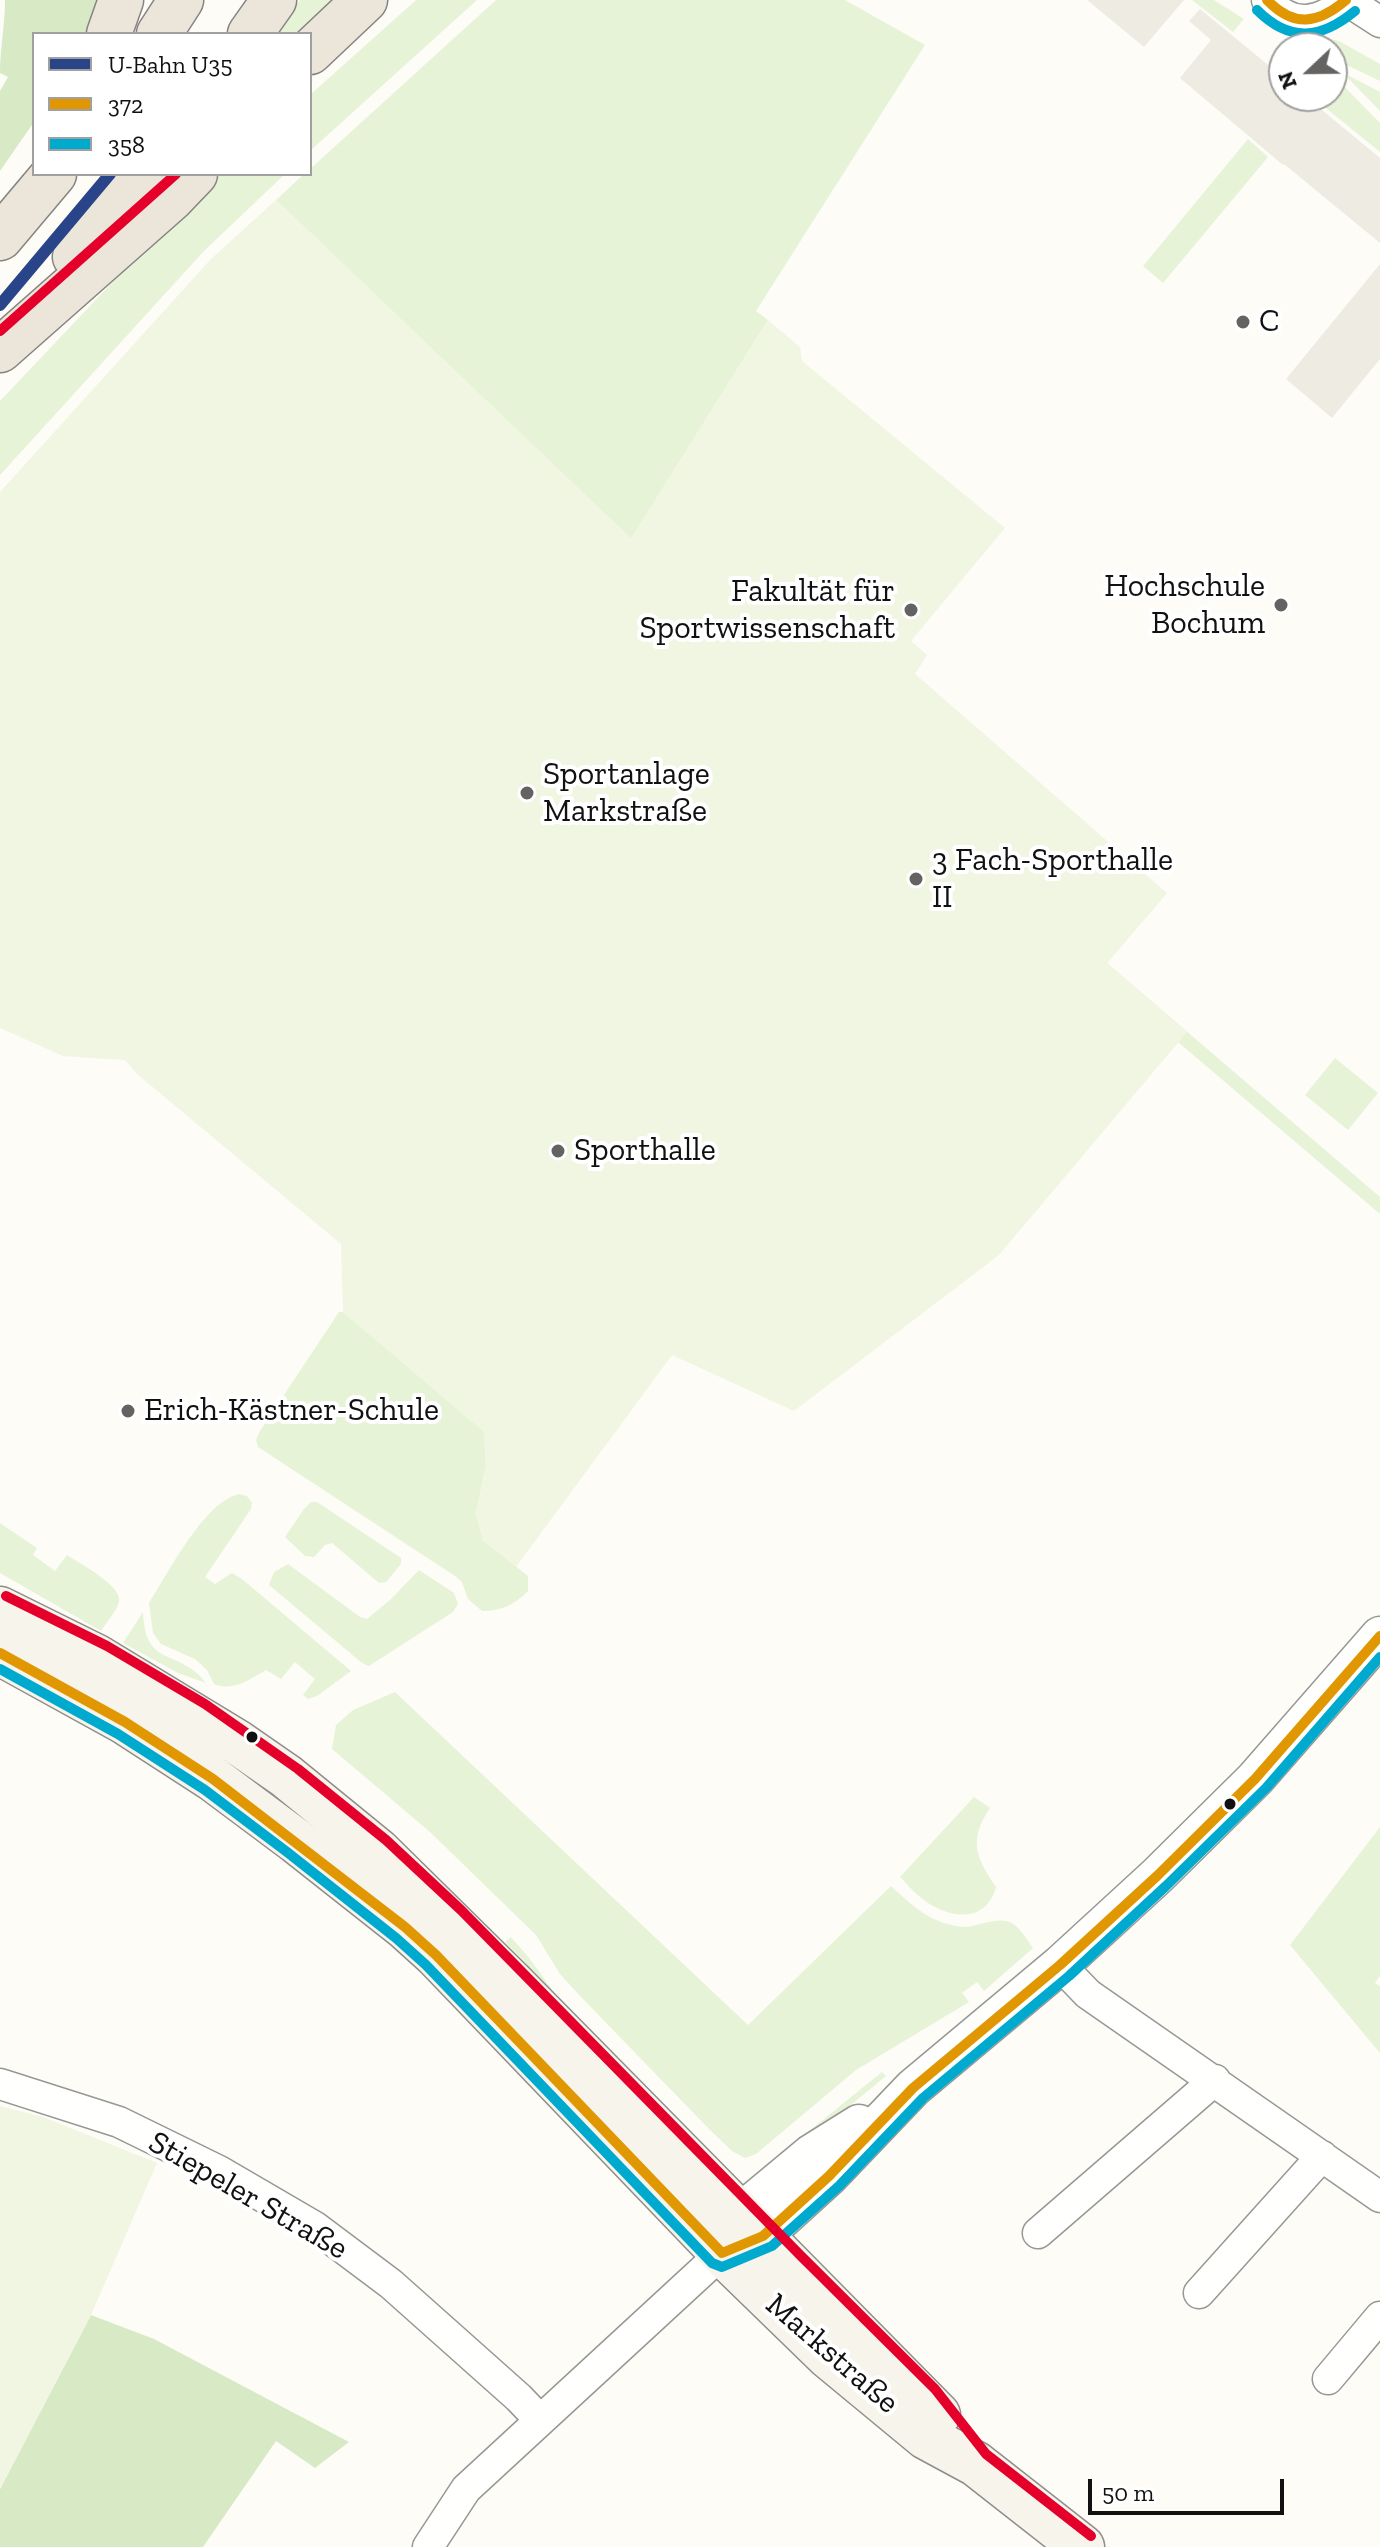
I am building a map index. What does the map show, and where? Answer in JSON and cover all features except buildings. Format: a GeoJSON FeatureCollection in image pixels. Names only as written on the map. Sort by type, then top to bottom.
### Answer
{"type":"FeatureCollection","features":[{"type":"Feature","properties":{"kind":"highway"},"geometry":{"type":"LineString","coordinates":[[110,32],[121,0]]}},
{"type":"Feature","properties":{"kind":"highway"},"geometry":{"type":"LineString","coordinates":[[160,32],[181,0]]}},
{"type":"Feature","properties":{"kind":"highway"},"geometry":{"type":"LineString","coordinates":[[251,32],[274,0]]}},
{"type":"Feature","properties":{"kind":"highway"},"geometry":{"type":"LineString","coordinates":[[312,50],[365,0]]}},
{"type":"Feature","properties":{"kind":"highway"},"geometry":{"type":"LineString","coordinates":[[0,238],[33,176]]}},
{"type":"Feature","properties":{"kind":"highway"},"geometry":{"type":"LineString","coordinates":[[0,238],[52,176]]}},
{"type":"Feature","properties":{"kind":"highway"},"geometry":{"type":"LineString","coordinates":[[0,344],[84,246],[138,176]]}},
{"type":"Feature","properties":{"kind":"highway"},"geometry":{"type":"LineString","coordinates":[[0,350],[193,176]]}},
{"type":"Feature","properties":{"kind":"main road","name":"Markstraße"},"geometry":{"type":"LineString","coordinates":[[0,1609],[97,1657],[237,1742],[286,1776],[378,1851],[925,2399],[976,2464]]}},
{"type":"Feature","properties":{"kind":"main road","name":"Markstraße"},"geometry":{"type":"LineString","coordinates":[[0,1653],[125,1722],[213,1779],[405,1927],[436,1955],[722,2253],[840,2366],[926,2437],[976,2464],[1082,2547]]}},
{"type":"Feature","properties":{"kind":"street"},"geometry":{"type":"LineString","coordinates":[[1267,0],[1279,12],[1303,20],[1334,12],[1346,0],[1380,22]]}},
{"type":"Feature","properties":{"kind":"street"},"geometry":{"type":"LineString","coordinates":[[428,2547],[466,2489],[540,2420],[752,2225],[829,2176],[913,2088],[1060,1965],[1157,1876],[1255,1779],[1380,1636]]}},
{"type":"Feature","properties":{"kind":"street"},"geometry":{"type":"LineString","coordinates":[[1060,1965],[1088,1994],[1380,2197]]}},
{"type":"Feature","properties":{"kind":"street"},"geometry":{"type":"LineString","coordinates":[[1038,2233],[1215,2080]]}},
{"type":"Feature","properties":{"kind":"street","name":"Stiepeler Straße"},"geometry":{"type":"LineString","coordinates":[[0,2084],[119,2122],[219,2171],[315,2227],[391,2284],[540,2420]]}},
{"type":"Feature","properties":{"kind":"street"},"geometry":{"type":"LineString","coordinates":[[1199,2293],[1322,2156]]}},
{"type":"Feature","properties":{"kind":"street"},"geometry":{"type":"LineString","coordinates":[[1328,2379],[1380,2317]]}},
{"type":"Feature","properties":{"kind":"green space"},"geometry":{"type":"Polygon","coordinates":[[[5,0],[100,0],[88,32],[32,32],[32,125],[0,171],[0,91],[8,77],[0,73],[5,0]]]}},
{"type":"Feature","properties":{"kind":"green space"},"geometry":{"type":"Polygon","coordinates":[[[300,0],[353,0],[312,32],[278,32],[300,0]]]}},
{"type":"Feature","properties":{"kind":"green space"},"geometry":{"type":"Polygon","coordinates":[[[416,0],[477,0],[312,149],[312,93],[416,0]]]}},
{"type":"Feature","properties":{"kind":"green space"},"geometry":{"type":"Polygon","coordinates":[[[496,0],[845,0],[925,45],[756,311],[768,320],[631,539],[276,200],[302,176],[312,176],[312,167],[496,0]]]}},
{"type":"Feature","properties":{"kind":"green space"},"geometry":{"type":"Polygon","coordinates":[[[1192,0],[1214,0],[1244,19],[1233,32],[1192,0]]]}},
{"type":"Feature","properties":{"kind":"green space"},"geometry":{"type":"Polygon","coordinates":[[[1348,46],[1380,64],[1380,81],[1348,66],[1348,46]]]}},
{"type":"Feature","properties":{"kind":"green space"},"geometry":{"type":"Polygon","coordinates":[[[1348,75],[1380,92],[1380,111],[1348,78],[1348,75]]]}},
{"type":"Feature","properties":{"kind":"green space"},"geometry":{"type":"Polygon","coordinates":[[[1348,90],[1380,123],[1380,152],[1331,112],[1348,112],[1348,90]]]}},
{"type":"Feature","properties":{"kind":"green space"},"geometry":{"type":"Polygon","coordinates":[[[1248,139],[1268,157],[1163,283],[1143,266],[1248,139]]]}},
{"type":"Feature","properties":{"kind":"green space"},"geometry":{"type":"Polygon","coordinates":[[[219,176],[283,176],[204,251],[0,475],[0,401],[142,251],[219,176]]]}},
{"type":"Feature","properties":{"kind":"green space","name":"Sportanlage Markstraße"},"geometry":{"type":"Polygon","coordinates":[[[276,200],[631,538],[768,320],[800,347],[802,361],[1005,528],[911,641],[927,655],[915,674],[1167,893],[1107,963],[1187,1032],[999,1255],[794,1411],[672,1355],[516,1567],[483,1540],[476,1514],[486,1466],[484,1432],[343,1312],[341,1244],[137,1074],[125,1060],[63,1056],[0,1028],[0,492],[211,259],[276,200]]]}},
{"type":"Feature","properties":{"kind":"green space"},"geometry":{"type":"Polygon","coordinates":[[[1167,893],[1107,963],[1380,1197],[1380,1214],[1030,921],[1167,893]]]}},
{"type":"Feature","properties":{"kind":"green space"},"geometry":{"type":"Polygon","coordinates":[[[1335,1058],[1378,1093],[1348,1130],[1305,1095],[1335,1058]]]}},
{"type":"Feature","properties":{"kind":"green space"},"geometry":{"type":"Polygon","coordinates":[[[339,1312],[343,1312],[484,1431],[486,1465],[476,1514],[483,1540],[528,1576],[528,1591],[513,1603],[496,1610],[482,1611],[468,1599],[462,1582],[455,1576],[258,1447],[256,1440],[260,1431],[339,1312]]]}},
{"type":"Feature","properties":{"kind":"green space"},"geometry":{"type":"Polygon","coordinates":[[[239,1494],[247,1496],[252,1503],[251,1509],[205,1577],[215,1584],[232,1573],[242,1579],[351,1671],[317,1696],[308,1699],[303,1695],[315,1679],[295,1662],[281,1679],[266,1670],[235,1685],[214,1684],[207,1670],[195,1659],[161,1644],[153,1633],[149,1603],[177,1557],[213,1510],[239,1494]]]}},
{"type":"Feature","properties":{"kind":"green space"},"geometry":{"type":"Polygon","coordinates":[[[311,1502],[317,1502],[401,1558],[401,1564],[386,1582],[379,1583],[332,1543],[325,1545],[314,1557],[305,1556],[285,1537],[311,1502]]]}},
{"type":"Feature","properties":{"kind":"green space"},"geometry":{"type":"Polygon","coordinates":[[[0,1523],[37,1548],[33,1555],[55,1571],[67,1555],[114,1589],[119,1602],[101,1631],[0,1573],[0,1523]]]}},
{"type":"Feature","properties":{"kind":"green space"},"geometry":{"type":"Polygon","coordinates":[[[288,1564],[367,1619],[419,1570],[454,1593],[458,1604],[453,1612],[369,1666],[269,1585],[274,1572],[288,1564]]]}},
{"type":"Feature","properties":{"kind":"green space"},"geometry":{"type":"Polygon","coordinates":[[[143,1612],[145,1630],[157,1650],[196,1672],[206,1683],[178,1673],[123,1643],[143,1612]]]}},
{"type":"Feature","properties":{"kind":"green space"},"geometry":{"type":"Polygon","coordinates":[[[395,1692],[748,2025],[891,1886],[916,1908],[943,1923],[966,1927],[1002,1920],[1014,1924],[1033,1948],[984,1991],[977,1982],[962,1993],[969,2002],[856,2070],[756,2154],[745,2158],[732,2151],[709,2129],[582,1998],[560,1974],[536,1935],[430,1832],[332,1749],[336,1725],[353,1710],[395,1692]]]}},
{"type":"Feature","properties":{"kind":"green space"},"geometry":{"type":"Polygon","coordinates":[[[974,1797],[990,1808],[979,1830],[977,1849],[996,1887],[984,1907],[975,1912],[955,1914],[924,1900],[900,1877],[974,1797]]]}},
{"type":"Feature","properties":{"kind":"green space"},"geometry":{"type":"Polygon","coordinates":[[[1380,1827],[1380,1976],[1375,1983],[1380,1986],[1380,2053],[1290,1945],[1380,1827]]]}},
{"type":"Feature","properties":{"kind":"green space"},"geometry":{"type":"Polygon","coordinates":[[[511,1937],[560,2001],[537,1984],[526,1963],[505,1942],[511,1937]]]}},
{"type":"Feature","properties":{"kind":"green space"},"geometry":{"type":"Polygon","coordinates":[[[882,2072],[886,2076],[777,2166],[772,2161],[882,2072]]]}},
{"type":"Feature","properties":{"kind":"green space"},"geometry":{"type":"Polygon","coordinates":[[[0,2106],[43,2117],[157,2163],[91,2315],[0,2489],[0,2106]]]}},
{"type":"Feature","properties":{"kind":"green space"},"geometry":{"type":"Polygon","coordinates":[[[91,2315],[154,2339],[349,2442],[315,2468],[276,2441],[203,2547],[0,2547],[0,2489],[91,2315]]]}},
{"type":"Feature","properties":{"kind":"shaded area"},"geometry":{"type":"Polygon","coordinates":[[[1087,0],[1184,0],[1144,47],[1087,0]]]}},
{"type":"Feature","properties":{"kind":"shaded area"},"geometry":{"type":"Polygon","coordinates":[[[1200,9],[1268,65],[1268,112],[1324,112],[1380,158],[1380,243],[1180,78],[1211,40],[1189,21],[1200,9]]]}},
{"type":"Feature","properties":{"kind":"shaded area"},"geometry":{"type":"Polygon","coordinates":[[[1380,264],[1380,359],[1332,418],[1286,379],[1380,264]]]}},
{"type":"Feature","properties":{"kind":"metro line","name":"U35"},"geometry":{"type":"LineString","coordinates":[[0,305],[108,176]]}},
{"type":"Feature","properties":{"kind":"transit line","name":"372"},"geometry":{"type":"LineString","coordinates":[[1267,0],[1287,15],[1306,20],[1326,14],[1346,0]]}},
{"type":"Feature","properties":{"kind":"transit line","name":"358"},"geometry":{"type":"LineString","coordinates":[[1257,10],[1281,28],[1306,33],[1330,27],[1355,11]]}},
{"type":"Feature","properties":{"kind":"transit line"},"geometry":{"type":"LineString","coordinates":[[0,331],[174,176]]}},
{"type":"Feature","properties":{"kind":"transit line"},"geometry":{"type":"LineString","coordinates":[[6,1596],[107,1646],[205,1704],[298,1769],[386,1840],[461,1910],[935,2389],[986,2454],[1091,2536]]}},
{"type":"Feature","properties":{"kind":"transit line","name":"372"},"geometry":{"type":"LineString","coordinates":[[0,1653],[125,1722],[213,1779],[405,1927],[436,1955],[722,2253],[763,2236],[829,2176],[913,2088],[1060,1965],[1157,1876],[1255,1779],[1380,1636]]}},
{"type":"Feature","properties":{"kind":"transit line","name":"358"},"geometry":{"type":"LineString","coordinates":[[0,1669],[118,1734],[205,1790],[396,1938],[426,1965],[712,2263],[722,2267],[772,2246],[839,2186],[923,2098],[1069,1976],[1266,1788],[1380,1657]]}},
{"type":"Feature","properties":{"kind":"place","name":"C"},"geometry":{"type":"Point","coordinates":[1243,322]}},
{"type":"Feature","properties":{"kind":"place","name":"Hochschule Bochum"},"geometry":{"type":"Point","coordinates":[1281,605]}},
{"type":"Feature","properties":{"kind":"place","name":"Fakultät für Sportwissenschaft"},"geometry":{"type":"Point","coordinates":[911,610]}},
{"type":"Feature","properties":{"kind":"place","name":"Sportanlage Markstraße"},"geometry":{"type":"Point","coordinates":[527,793]}},
{"type":"Feature","properties":{"kind":"place","name":"3 Fach-Sporthalle II"},"geometry":{"type":"Point","coordinates":[916,879]}},
{"type":"Feature","properties":{"kind":"place","name":"Sporthalle"},"geometry":{"type":"Point","coordinates":[558,1151]}},
{"type":"Feature","properties":{"kind":"place","name":"Erich-Kästner-Schule"},"geometry":{"type":"Point","coordinates":[128,1411]}}]}
